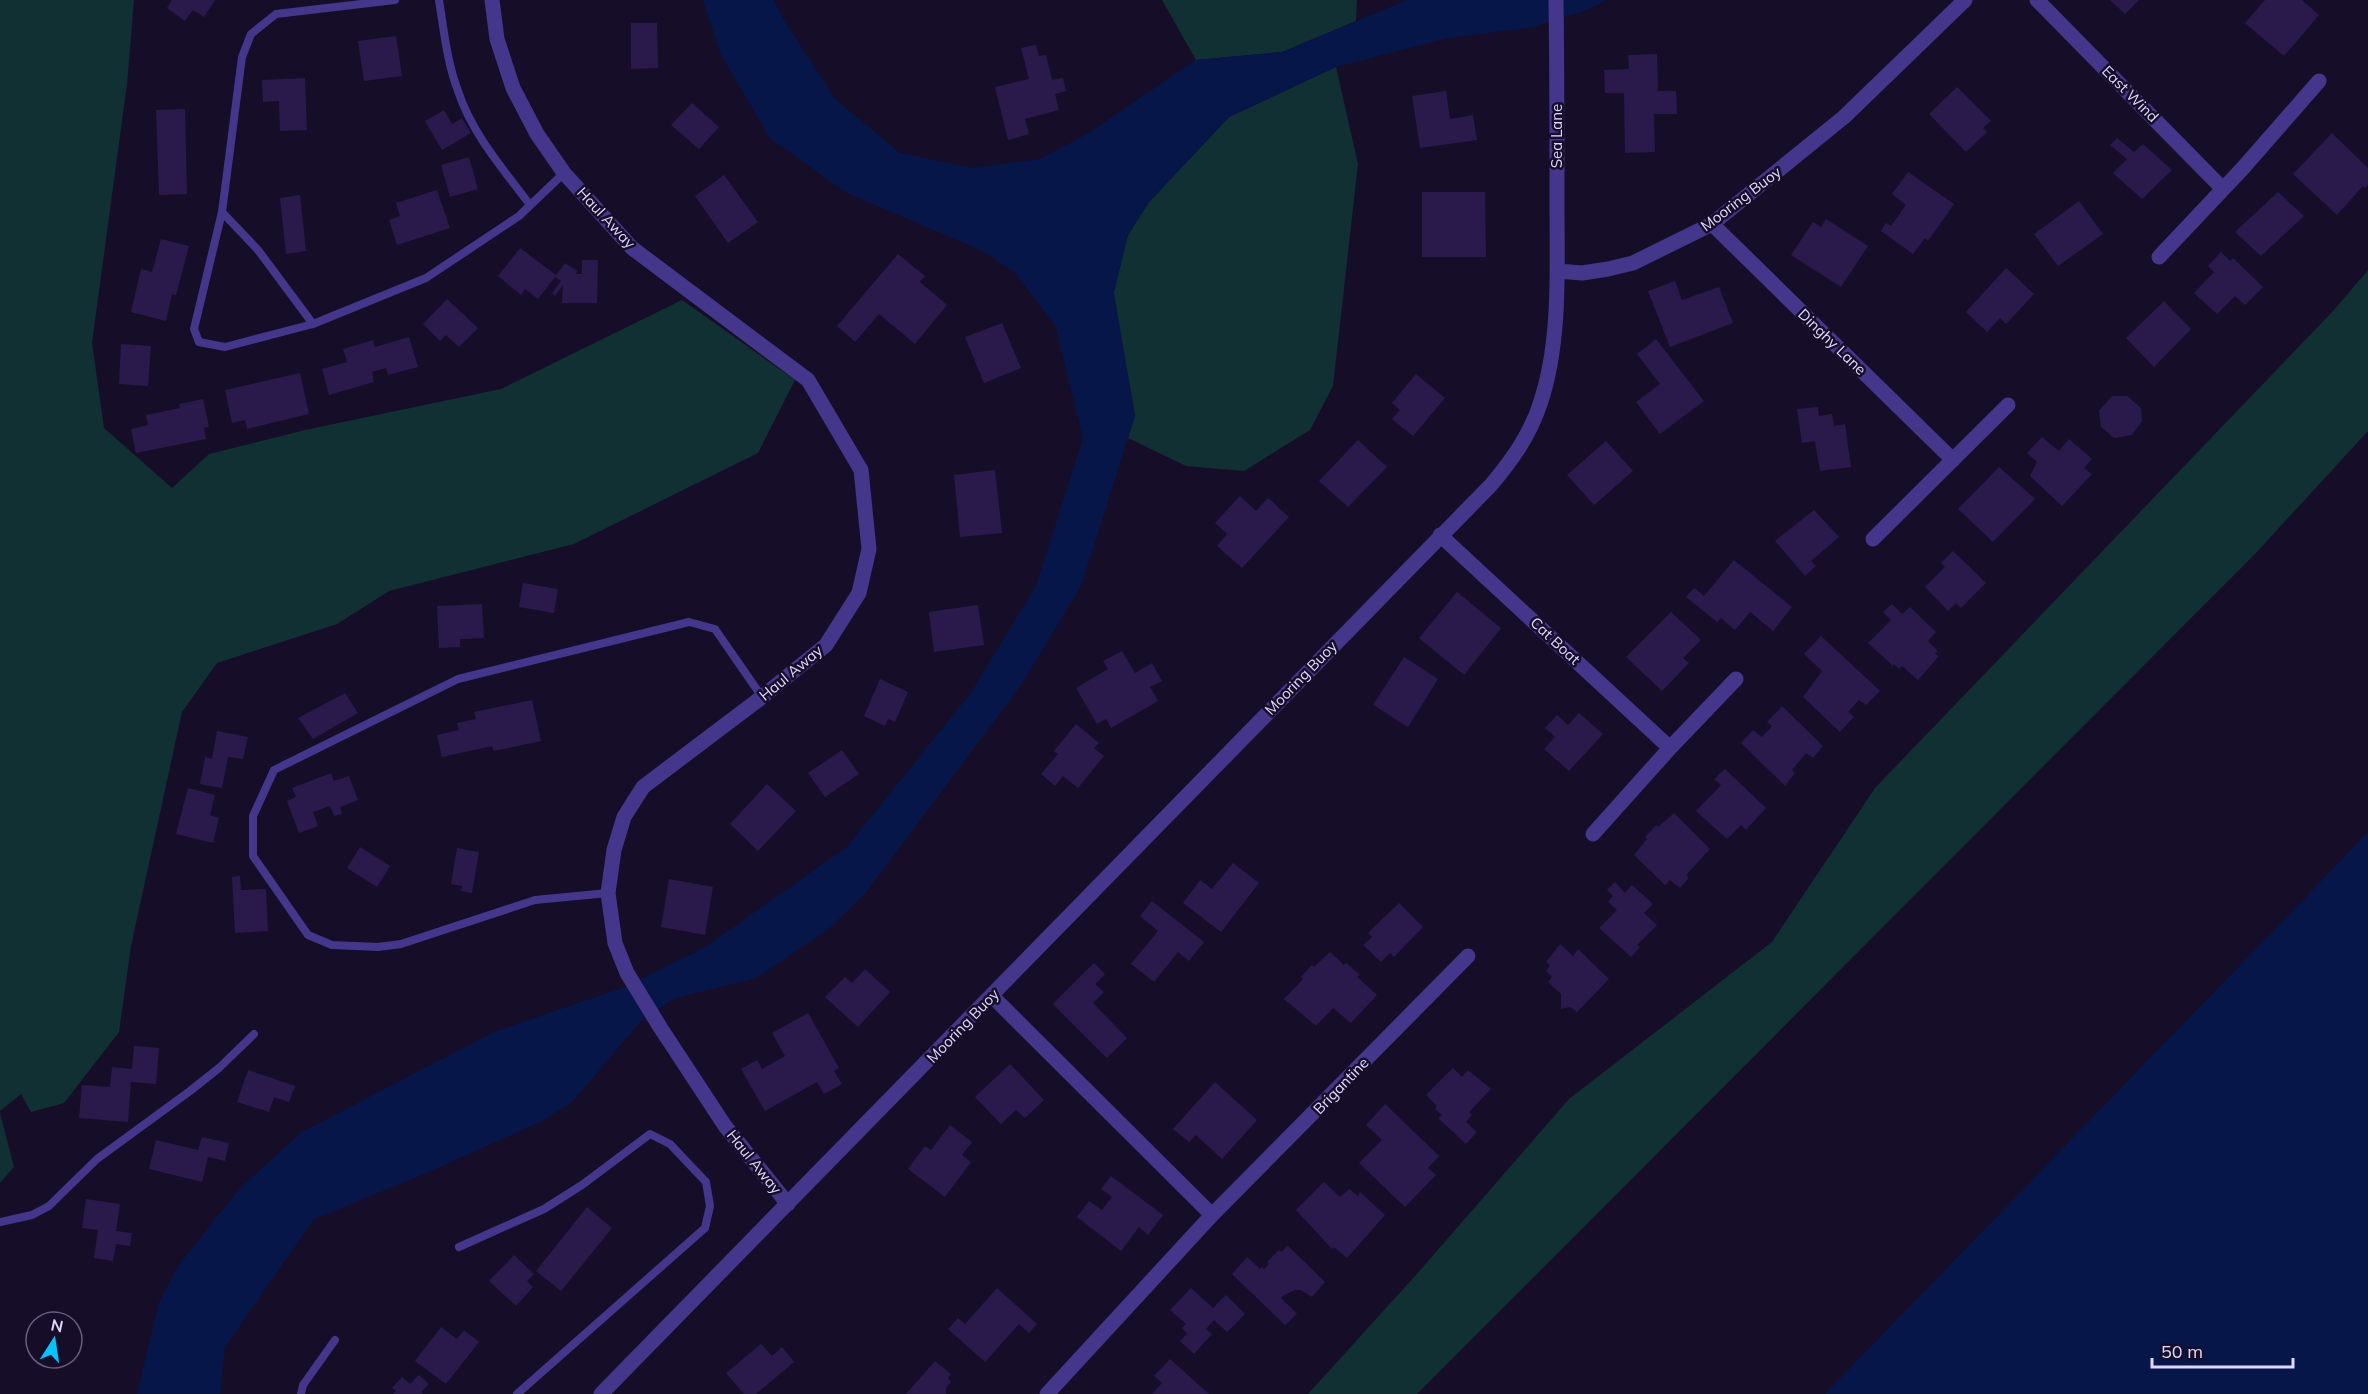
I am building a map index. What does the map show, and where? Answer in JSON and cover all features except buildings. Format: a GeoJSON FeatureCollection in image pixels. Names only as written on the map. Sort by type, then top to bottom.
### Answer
{"type":"FeatureCollection","features":[{"type":"Feature","properties":{"kind":"street","name":"Haul Away"},"geometry":{"type":"LineString","coordinates":[[492,0],[498,39],[513,88],[537,134],[564,173],[633,248],[808,380],[861,470],[869,549],[859,593],[826,645],[762,697],[643,787],[624,817],[614,850],[608,893],[615,943],[627,973],[725,1126],[788,1204]]}},
{"type":"Feature","properties":{"kind":"street","name":"Sea Lane"},"geometry":{"type":"LineString","coordinates":[[1556,0],[1558,271]]}},
{"type":"Feature","properties":{"kind":"street","name":"Mooring Buoy"},"geometry":{"type":"LineString","coordinates":[[601,1394],[992,996],[1510,462],[1529,433],[1547,381],[1558,271],[1582,273],[1608,270],[1633,263],[1712,224],[1844,117],[1965,0]]}},
{"type":"Feature","properties":{"kind":"street","name":"East Wind"},"geometry":{"type":"LineString","coordinates":[[2037,0],[2223,189]]}},
{"type":"Feature","properties":{"kind":"street"},"geometry":{"type":"LineString","coordinates":[[2158,257],[2223,189],[2319,81]]}},
{"type":"Feature","properties":{"kind":"street","name":"Dinghy Lane"},"geometry":{"type":"LineString","coordinates":[[1712,224],[1953,460]]}},
{"type":"Feature","properties":{"kind":"street"},"geometry":{"type":"LineString","coordinates":[[1874,539],[2008,405]]}},
{"type":"Feature","properties":{"kind":"street","name":"Cat Boat"},"geometry":{"type":"LineString","coordinates":[[1440,535],[1670,748]]}},
{"type":"Feature","properties":{"kind":"street"},"geometry":{"type":"LineString","coordinates":[[1593,834],[1736,679]]}},
{"type":"Feature","properties":{"kind":"street","name":"Brigantine"},"geometry":{"type":"LineString","coordinates":[[1047,1394],[1212,1215],[1468,956]]}},
{"type":"Feature","properties":{"kind":"street"},"geometry":{"type":"LineString","coordinates":[[992,996],[1212,1215]]}},
{"type":"Feature","properties":{"kind":"lane"},"geometry":{"type":"LineString","coordinates":[[395,0],[276,14],[251,34],[243,57],[222,212],[194,329],[199,342],[225,347],[313,324],[426,278],[519,216],[564,173]]}},
{"type":"Feature","properties":{"kind":"lane"},"geometry":{"type":"LineString","coordinates":[[439,0],[446,48],[458,93],[484,144],[530,205]]}},
{"type":"Feature","properties":{"kind":"lane"},"geometry":{"type":"LineString","coordinates":[[222,212],[258,249],[313,324]]}},
{"type":"Feature","properties":{"kind":"lane"},"geometry":{"type":"LineString","coordinates":[[608,893],[535,900],[401,944],[378,947],[332,945],[308,935],[253,856],[253,816],[274,770],[458,679],[689,622],[715,629],[762,697]]}},
{"type":"Feature","properties":{"kind":"lane"},"geometry":{"type":"LineString","coordinates":[[0,1222],[32,1215],[49,1206],[97,1159],[219,1068],[254,1034]]}},
{"type":"Feature","properties":{"kind":"lane"},"geometry":{"type":"LineString","coordinates":[[459,1246],[544,1209],[582,1185],[650,1134],[670,1144],[706,1182],[710,1206],[705,1228],[517,1394]]}},
{"type":"Feature","properties":{"kind":"lane"},"geometry":{"type":"LineString","coordinates":[[301,1394],[303,1385],[335,1340]]}},
{"type":"Feature","properties":{"kind":"green space"},"geometry":{"type":"Polygon","coordinates":[[[0,0],[134,0],[127,84],[92,343],[104,428],[172,488],[209,454],[305,430],[501,389],[682,300],[795,380],[758,453],[574,544],[389,591],[337,624],[217,663],[182,712],[131,946],[119,1032],[64,1103],[31,1112],[21,1094],[0,1111],[0,0]]]}},
{"type":"Feature","properties":{"kind":"green space"},"geometry":{"type":"Polygon","coordinates":[[[1162,0],[1357,0],[1356,21],[1282,52],[1196,60],[1162,0]]]}},
{"type":"Feature","properties":{"kind":"green space"},"geometry":{"type":"Polygon","coordinates":[[[1336,67],[1358,164],[1333,386],[1310,430],[1244,471],[1186,466],[1128,438],[1135,416],[1113,293],[1128,235],[1149,202],[1229,117],[1336,67]]]}},
{"type":"Feature","properties":{"kind":"green space"},"geometry":{"type":"Polygon","coordinates":[[[2368,270],[2368,431],[2255,554],[1417,1394],[1308,1394],[1416,1275],[1569,1099],[1772,942],[1875,788],[2334,310],[2368,270]]]}},
{"type":"Feature","properties":{"kind":"green space"},"geometry":{"type":"Polygon","coordinates":[[[0,1113],[14,1167],[0,1183],[0,1113]]]}},
{"type":"Feature","properties":{"kind":"shaded area"},"geometry":{"type":"Polygon","coordinates":[[[703,0],[774,0],[782,17],[835,99],[900,153],[972,168],[1040,159],[1087,134],[1196,60],[1282,52],[1407,0],[1606,0],[1592,8],[1533,27],[1444,39],[1336,67],[1229,117],[1149,202],[1128,235],[1114,293],[1135,416],[1081,586],[1021,685],[864,895],[826,931],[756,978],[675,998],[641,1021],[572,1102],[542,1121],[422,1175],[314,1219],[225,1347],[220,1394],[137,1394],[159,1302],[178,1266],[240,1188],[302,1132],[494,1032],[625,987],[704,948],[847,847],[970,694],[1036,586],[1083,438],[1055,325],[1014,272],[983,251],[847,193],[770,138],[721,55],[703,0]]]}},
{"type":"Feature","properties":{"kind":"shaded area"},"geometry":{"type":"Polygon","coordinates":[[[2368,832],[2368,1394],[1825,1394],[2306,897],[2368,832]]]}}]}
